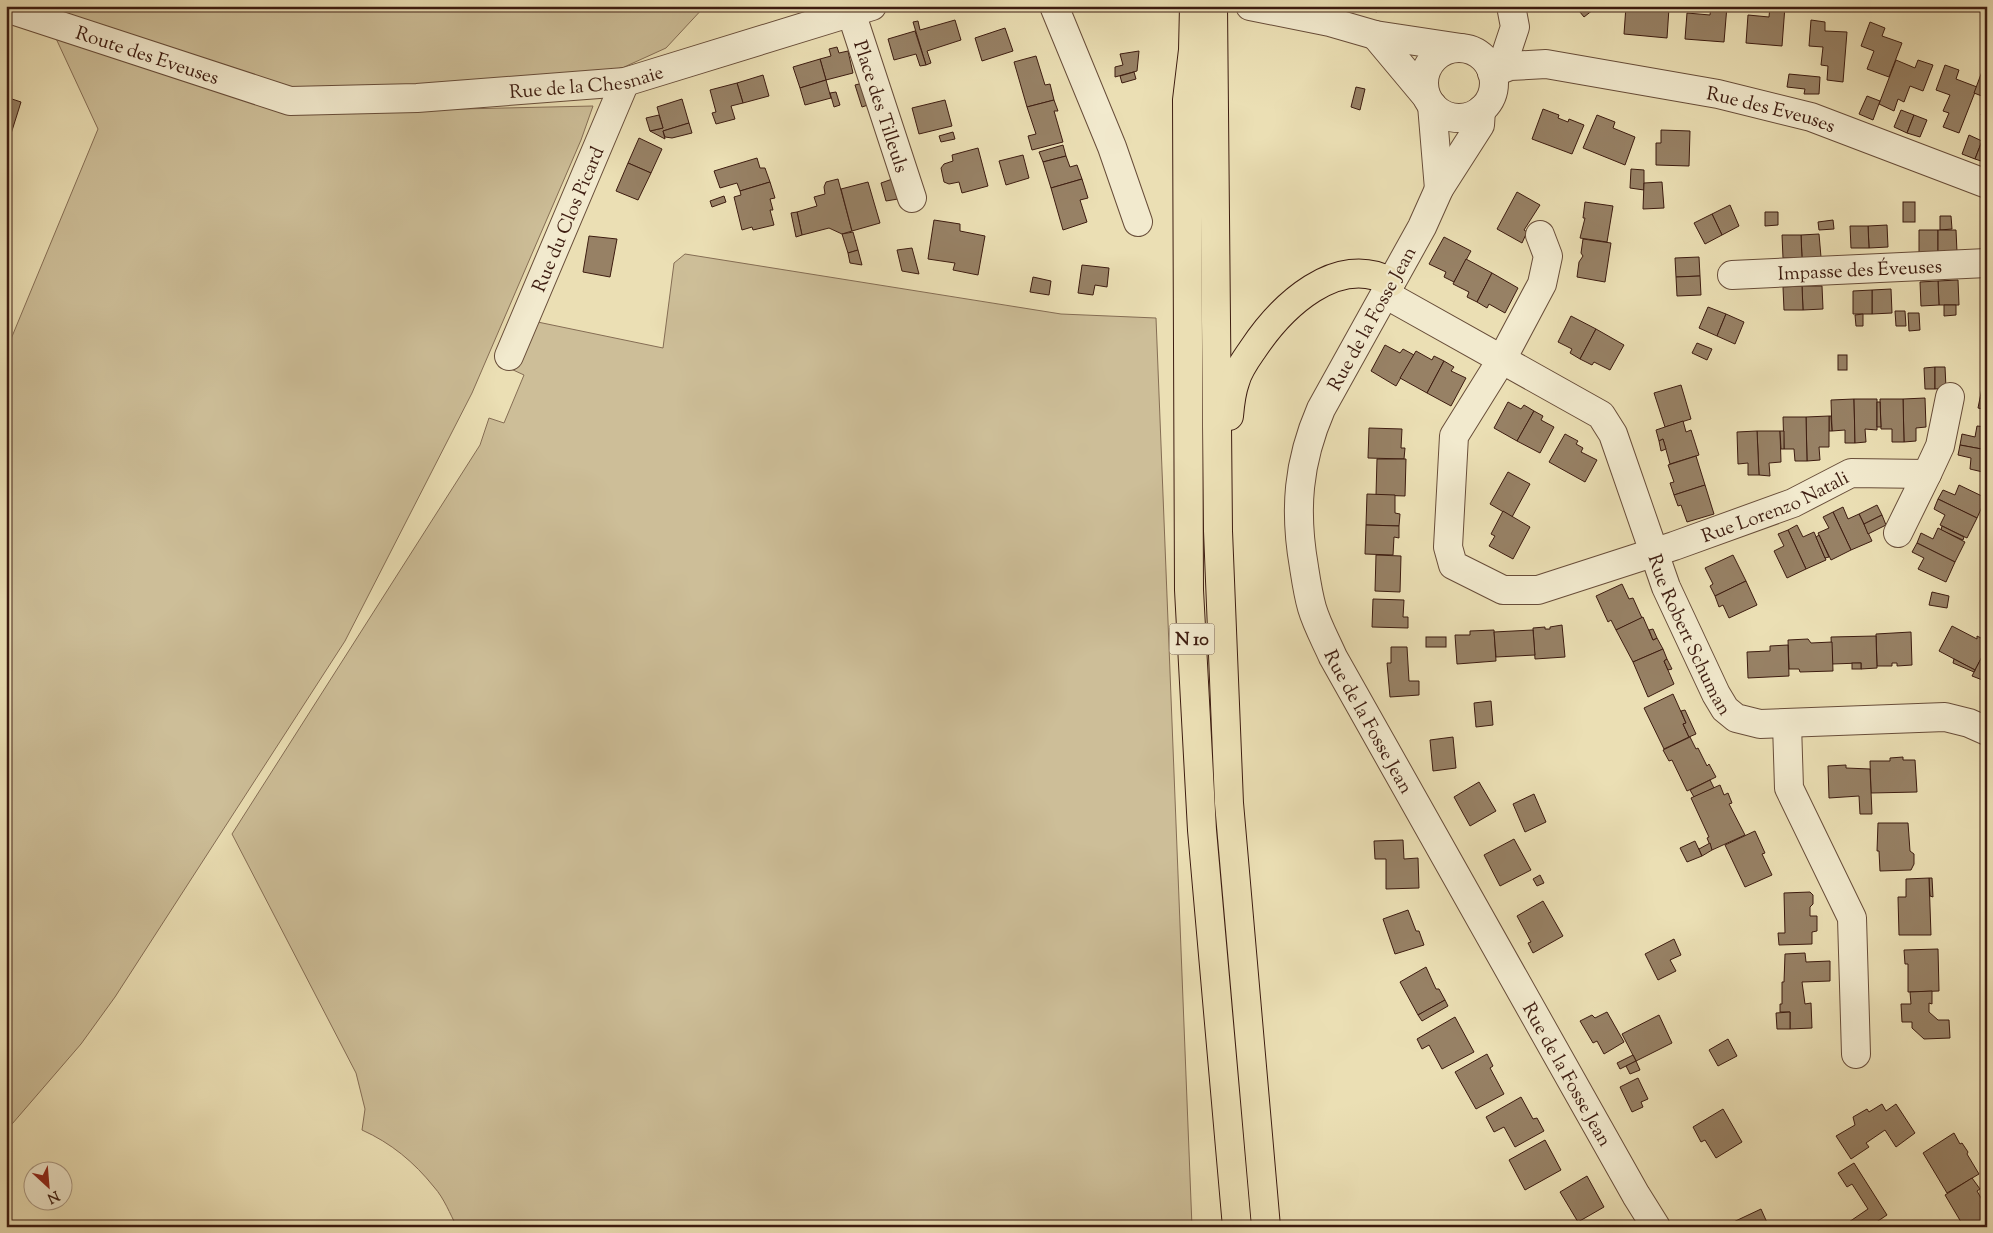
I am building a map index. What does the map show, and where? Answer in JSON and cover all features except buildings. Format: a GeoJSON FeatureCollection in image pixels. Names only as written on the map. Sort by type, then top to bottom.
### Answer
{"type":"FeatureCollection","features":[{"type":"Feature","properties":{"kind":"main road"},"geometry":{"type":"LineString","coordinates":[[1180,6],[1196,49]]}},
{"type":"Feature","properties":{"kind":"main road","name":"N 10"},"geometry":{"type":"LineString","coordinates":[[1194,6],[1229,804],[1266,1227]]}},
{"type":"Feature","properties":{"kind":"main road","name":"N 10"},"geometry":{"type":"LineString","coordinates":[[1213,6],[1196,49],[1187,100],[1190,590],[1202,830],[1237,1227]]}},
{"type":"Feature","properties":{"kind":"main road"},"geometry":{"type":"LineString","coordinates":[[1219,562],[1227,534],[1230,408],[1235,381],[1244,362],[1261,336],[1285,308],[1302,295],[1332,278],[1360,273],[1381,276],[1388,288]]}},
{"type":"Feature","properties":{"kind":"street"},"geometry":{"type":"LineString","coordinates":[[1054,6],[1112,147],[1138,222]]}},
{"type":"Feature","properties":{"kind":"street","name":"Rue des Eveuses"},"geometry":{"type":"LineString","coordinates":[[1250,6],[1330,22],[1481,61],[1510,66],[1546,64],[1718,94],[1766,105],[1811,117],[1987,184]]}},
{"type":"Feature","properties":{"kind":"street","name":"Route des Eveuses"},"geometry":{"type":"LineString","coordinates":[[6,8],[290,100]]}},
{"type":"Feature","properties":{"kind":"street","name":"Rue de la Chesnaie"},"geometry":{"type":"LineString","coordinates":[[290,100],[417,98],[625,82],[862,9]]}},
{"type":"Feature","properties":{"kind":"street","name":"Place des Tilleuls"},"geometry":{"type":"LineString","coordinates":[[862,9],[912,198]]}},
{"type":"Feature","properties":{"kind":"street"},"geometry":{"type":"LineString","coordinates":[[1375,35],[1440,113],[1450,117],[1461,118],[1472,116],[1546,64],[1511,13]]}},
{"type":"Feature","properties":{"kind":"street"},"geometry":{"type":"LineString","coordinates":[[1429,100],[1424,76],[1428,67],[1442,52],[1481,61],[1505,57],[1511,13]]}},
{"type":"Feature","properties":{"kind":"street"},"geometry":{"type":"LineString","coordinates":[[1481,61],[1494,83],[1485,106]]}},
{"type":"Feature","properties":{"kind":"street","name":"Rue du Clos Picard"},"geometry":{"type":"LineString","coordinates":[[509,356],[625,82]]}},
{"type":"Feature","properties":{"kind":"street","name":"Rue de la Fosse Jean"},"geometry":{"type":"LineString","coordinates":[[1429,100],[1439,189]]}},
{"type":"Feature","properties":{"kind":"street","name":"Rue de la Fosse Jean"},"geometry":{"type":"LineString","coordinates":[[1485,106],[1480,125],[1439,189],[1422,227],[1321,409],[1309,436],[1303,461],[1298,521],[1304,570],[1312,608],[1333,657],[1636,1195],[1656,1227]]}},
{"type":"Feature","properties":{"kind":"street"},"geometry":{"type":"LineString","coordinates":[[1502,359],[1542,284],[1548,256],[1540,235]]}},
{"type":"Feature","properties":{"kind":"street","name":"Impasse des Éveuses"},"geometry":{"type":"LineString","coordinates":[[1732,275],[1987,263]]}},
{"type":"Feature","properties":{"kind":"street","name":"Rue Robert Schuman"},"geometry":{"type":"LineString","coordinates":[[1388,288],[1502,359],[1601,415],[1613,434],[1666,587],[1716,694],[1725,709],[1736,718],[1760,724],[1787,724],[1945,717],[1969,723],[1987,731]]}},
{"type":"Feature","properties":{"kind":"street","name":"Rue Lorenzo Natali"},"geometry":{"type":"LineString","coordinates":[[1502,359],[1454,436],[1448,547],[1454,565],[1503,590],[1538,590],[1654,553],[1792,504],[1850,474],[1927,474]]}},
{"type":"Feature","properties":{"kind":"street"},"geometry":{"type":"LineString","coordinates":[[1898,533],[1940,446],[1950,397]]}},
{"type":"Feature","properties":{"kind":"street"},"geometry":{"type":"LineString","coordinates":[[1787,724],[1789,788],[1852,918],[1856,1054]]}},
{"type":"Feature","properties":{"kind":"shaded area"},"geometry":{"type":"Polygon","coordinates":[[[6,6],[705,6],[666,48],[622,68],[491,87],[286,108],[461,109],[593,106],[581,140],[472,393],[345,641],[115,997],[81,1044],[6,1131],[6,351],[98,129],[53,32],[6,6]]]}},
{"type":"Feature","properties":{"kind":"shaded area"},"geometry":{"type":"Polygon","coordinates":[[[685,254],[1061,314],[1156,318],[1192,1227],[457,1227],[441,1196],[418,1169],[392,1147],[362,1130],[365,1109],[356,1073],[232,834],[480,445],[489,418],[504,423],[524,375],[511,369],[528,320],[663,348],[674,263],[685,254]]]}}]}
